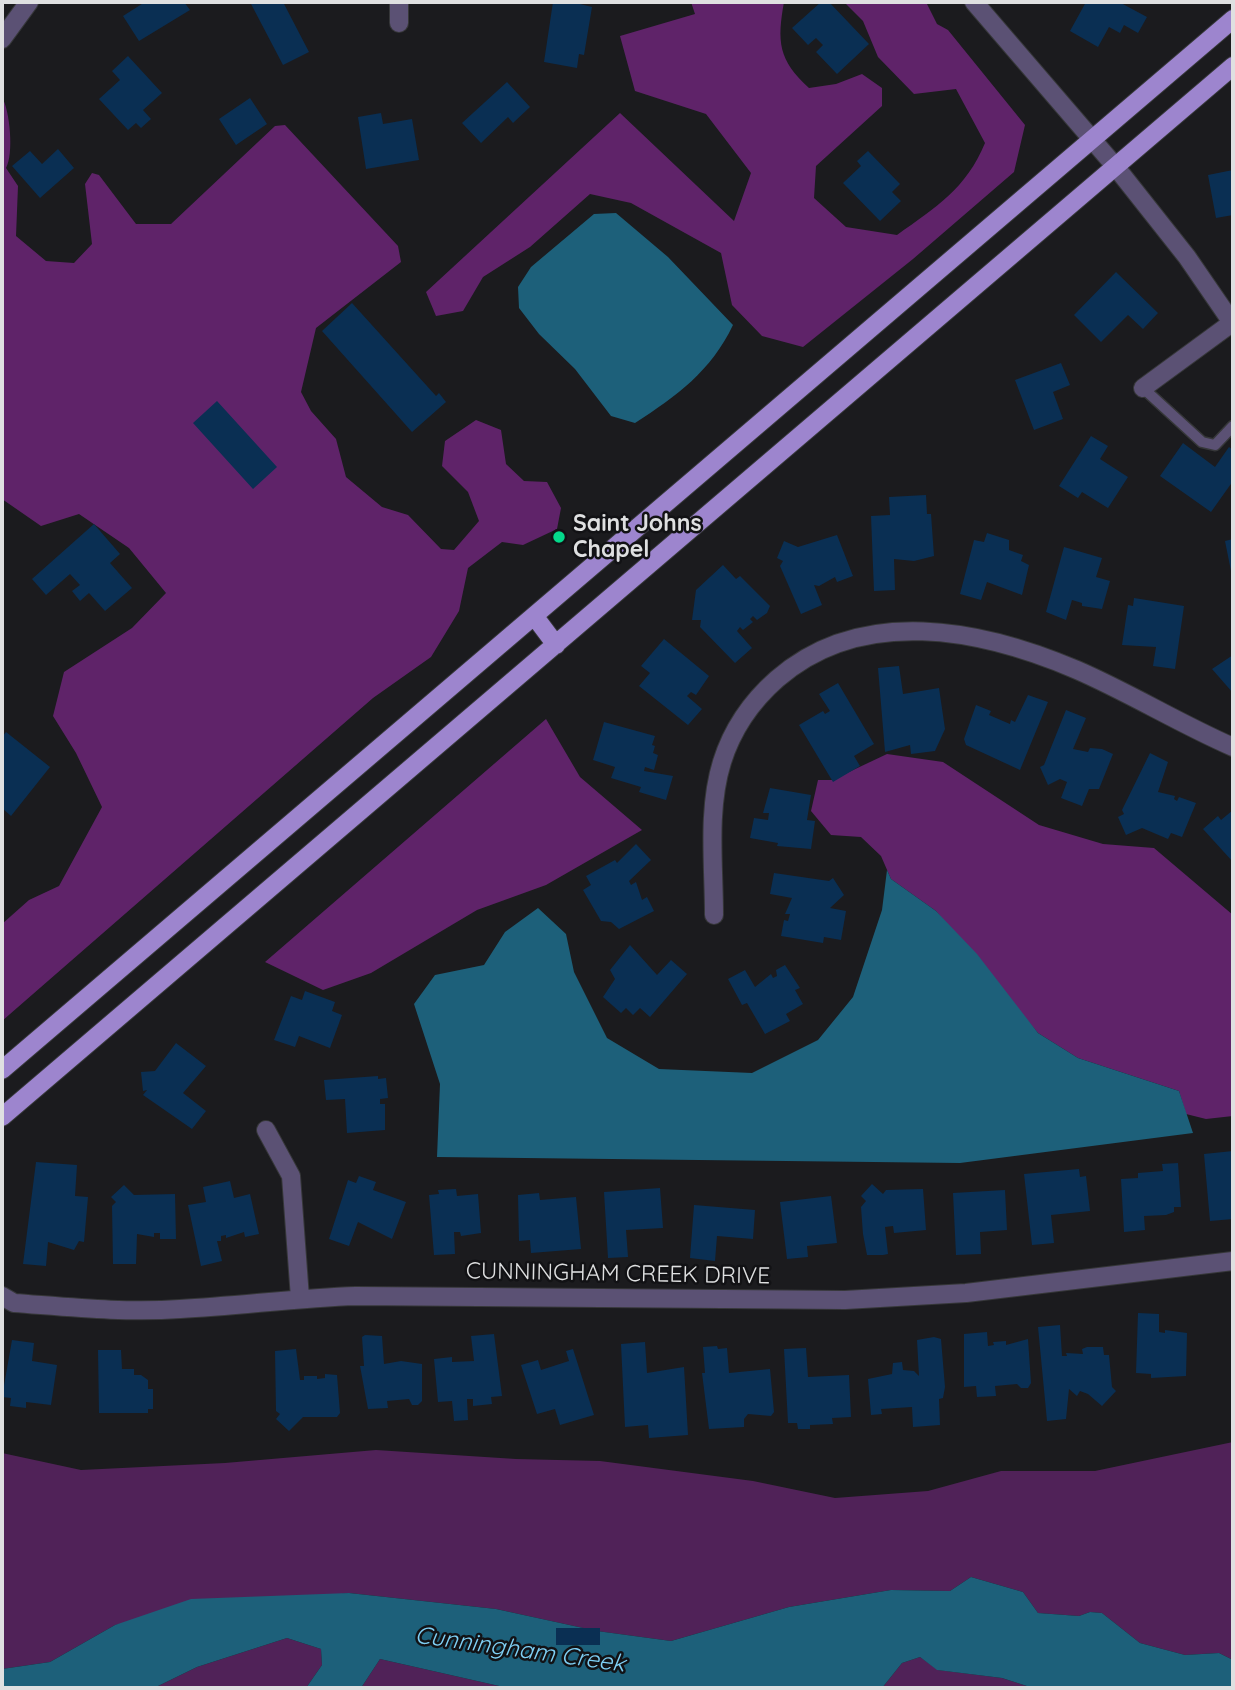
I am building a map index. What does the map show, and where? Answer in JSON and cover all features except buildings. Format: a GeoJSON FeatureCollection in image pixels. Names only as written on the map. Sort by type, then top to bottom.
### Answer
{"type":"FeatureCollection","features":[{"type":"Feature","properties":{"kind":"main road"},"geometry":{"type":"LineString","coordinates":[[2,1070],[1233,19]]}},
{"type":"Feature","properties":{"kind":"main road"},"geometry":{"type":"LineString","coordinates":[[2,1118],[1233,66]]}},
{"type":"Feature","properties":{"kind":"main road"},"geometry":{"type":"LineString","coordinates":[[535,617],[556,645]]}},
{"type":"Feature","properties":{"kind":"street"},"geometry":{"type":"LineString","coordinates":[[2,39],[29,2]]}},
{"type":"Feature","properties":{"kind":"street"},"geometry":{"type":"LineString","coordinates":[[399,2],[399,23]]}},
{"type":"Feature","properties":{"kind":"street"},"geometry":{"type":"LineString","coordinates":[[974,2],[1115,166],[1187,257],[1233,323],[1143,388]]}},
{"type":"Feature","properties":{"kind":"street"},"geometry":{"type":"LineString","coordinates":[[714,915],[715,797],[722,762],[734,734],[749,709],[791,667],[838,641],[871,633],[936,631],[1015,649],[1076,669],[1233,747]]}},
{"type":"Feature","properties":{"kind":"street"},"geometry":{"type":"LineString","coordinates":[[266,1129],[291,1176],[300,1297]]}},
{"type":"Feature","properties":{"kind":"street","name":"CUNNINGHAM CREEK DRIVE"},"geometry":{"type":"LineString","coordinates":[[2,1296],[14,1303],[125,1310],[179,1310],[300,1297],[458,1295],[754,1302],[845,1300],[966,1293],[1233,1261]]}},
{"type":"Feature","properties":{"kind":"lane"},"geometry":{"type":"LineString","coordinates":[[1143,388],[1202,442],[1215,445],[1233,426]]}},
{"type":"Feature","properties":{"kind":"shaded area"},"geometry":{"type":"Polygon","coordinates":[[[691,2],[784,2],[782,49],[791,68],[809,88],[836,84],[862,74],[882,88],[882,106],[816,166],[814,198],[846,227],[897,235],[937,206],[959,185],[969,173],[985,143],[956,89],[914,94],[878,57],[863,21],[844,2],[926,2],[937,24],[948,30],[1025,125],[1014,172],[913,259],[803,347],[762,336],[732,305],[721,253],[631,203],[590,194],[530,247],[483,277],[463,311],[436,316],[426,292],[620,113],[734,221],[751,173],[706,114],[635,91],[620,36],[695,14],[691,2]]]}},
{"type":"Feature","properties":{"kind":"shaded area"},"geometry":{"type":"Polygon","coordinates":[[[2,97],[10,132],[10,153],[6,168],[18,186],[16,236],[46,261],[74,263],[92,244],[85,184],[92,173],[99,175],[136,224],[171,224],[275,126],[285,125],[398,246],[401,262],[316,328],[301,392],[311,411],[336,439],[346,477],[382,507],[408,515],[441,549],[454,550],[479,521],[468,492],[442,466],[445,441],[476,420],[501,430],[506,464],[524,481],[547,482],[561,508],[557,529],[523,545],[502,542],[468,568],[459,611],[431,657],[373,698],[2,1021],[2,924],[29,900],[59,886],[102,807],[76,753],[53,716],[64,672],[132,628],[166,593],[129,548],[79,514],[41,526],[2,499],[2,97]]]}},
{"type":"Feature","properties":{"kind":"shaded area"},"geometry":{"type":"Polygon","coordinates":[[[546,719],[580,777],[642,830],[546,885],[477,910],[371,973],[323,990],[265,962],[546,719]]]}},
{"type":"Feature","properties":{"kind":"shaded area"},"geometry":{"type":"Polygon","coordinates":[[[887,754],[943,762],[1039,825],[1103,844],[1154,848],[1233,915],[1233,1116],[1206,1119],[1186,1114],[1179,1091],[1078,1058],[1038,1033],[936,911],[891,879],[881,856],[861,837],[831,835],[811,811],[818,780],[832,780],[887,754]]]}},
{"type":"Feature","properties":{"kind":"shaded area"},"geometry":{"type":"Polygon","coordinates":[[[1233,1442],[1233,1660],[1219,1653],[1185,1655],[1140,1643],[1102,1613],[1090,1612],[1079,1616],[1038,1613],[1023,1592],[971,1577],[950,1591],[891,1590],[789,1607],[671,1641],[597,1631],[496,1609],[349,1593],[115,1625],[50,1662],[2,1669],[2,1453],[81,1470],[225,1463],[376,1450],[516,1459],[600,1461],[753,1481],[835,1498],[928,1491],[1001,1471],[1095,1471],[1233,1442]]]}},
{"type":"Feature","properties":{"kind":"shaded area"},"geometry":{"type":"Polygon","coordinates":[[[287,1638],[321,1649],[322,1665],[306,1688],[154,1688],[197,1667],[287,1638]]]}},
{"type":"Feature","properties":{"kind":"shaded area"},"geometry":{"type":"Polygon","coordinates":[[[920,1657],[938,1670],[1002,1678],[1033,1688],[882,1688],[902,1663],[920,1657]]]}},
{"type":"Feature","properties":{"kind":"shaded area"},"geometry":{"type":"Polygon","coordinates":[[[380,1659],[508,1688],[361,1688],[380,1659]]]}},
{"type":"Feature","properties":{"kind":"water"},"geometry":{"type":"Polygon","coordinates":[[[616,213],[668,257],[733,325],[714,356],[692,381],[635,423],[611,416],[575,369],[539,334],[519,308],[518,287],[531,267],[594,214],[616,213]]]}},
{"type":"Feature","properties":{"kind":"water"},"geometry":{"type":"Polygon","coordinates":[[[887,870],[891,879],[936,911],[977,954],[1038,1033],[1078,1058],[1179,1091],[1193,1133],[960,1163],[437,1157],[440,1084],[414,1004],[435,975],[484,965],[505,932],[538,908],[566,934],[574,972],[607,1038],[659,1069],[752,1073],[818,1040],[853,997],[882,910],[887,870]]]}},
{"type":"Feature","properties":{"kind":"water","name":"Cunningham Creek"},"geometry":{"type":"Polygon","coordinates":[[[971,1577],[1023,1592],[1038,1613],[1079,1616],[1090,1612],[1102,1613],[1140,1643],[1185,1655],[1219,1653],[1233,1660],[1233,1688],[1033,1688],[1002,1678],[937,1670],[920,1657],[902,1663],[882,1688],[508,1688],[380,1659],[361,1688],[306,1688],[322,1665],[321,1649],[287,1638],[197,1667],[154,1688],[2,1688],[2,1669],[50,1662],[115,1625],[191,1599],[349,1593],[496,1609],[597,1631],[671,1641],[789,1607],[891,1590],[950,1591],[971,1577]]]}},
{"type":"Feature","properties":{"kind":"place","name":"Saint Johns Chapel"},"geometry":{"type":"Point","coordinates":[559,537]}}]}
